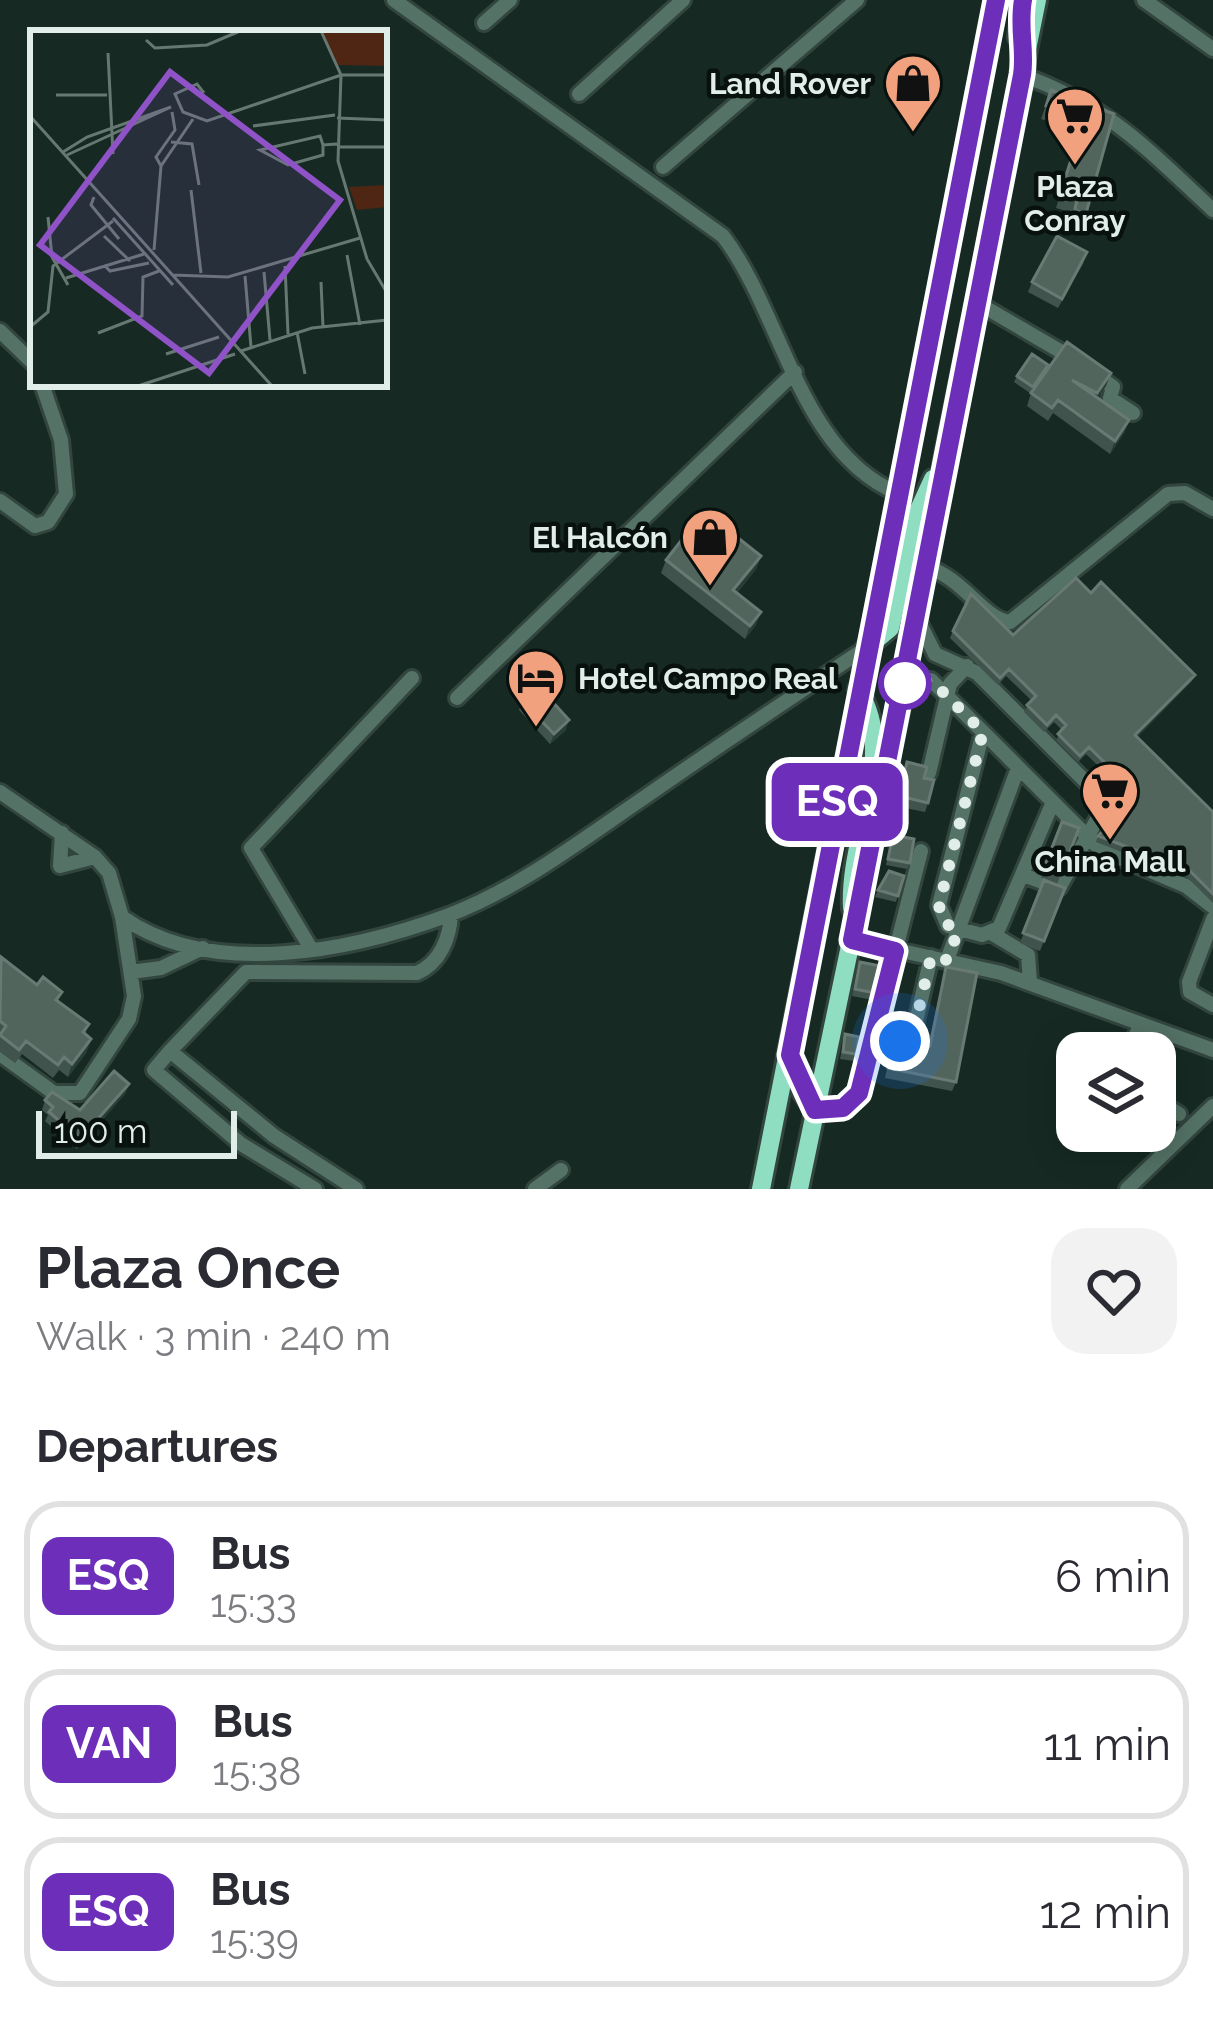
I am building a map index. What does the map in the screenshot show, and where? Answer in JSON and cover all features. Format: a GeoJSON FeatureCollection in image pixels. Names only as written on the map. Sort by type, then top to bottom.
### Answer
{"type":"FeatureCollection","features":[{"type":"Feature","properties":{"kind":"highway"},"geometry":{"type":"LineString","coordinates":[[761,1189],[996,0]]}},
{"type":"Feature","properties":{"kind":"highway"},"geometry":{"type":"LineString","coordinates":[[1023,0],[1018,35],[1023,67]]}},
{"type":"Feature","properties":{"kind":"highway"},"geometry":{"type":"LineString","coordinates":[[799,1189],[903,693],[945,454],[1036,0]]}},
{"type":"Feature","properties":{"kind":"highway"},"geometry":{"type":"LineString","coordinates":[[866,648],[890,628],[916,516],[945,454]]}},
{"type":"Feature","properties":{"kind":"highway"},"geometry":{"type":"LineString","coordinates":[[853,936],[851,883],[876,742],[872,714],[858,690]]}},
{"type":"Feature","properties":{"kind":"highway"},"geometry":{"type":"LineString","coordinates":[[790,1055],[815,1110]]}},
{"type":"Feature","properties":{"kind":"highway"},"geometry":{"type":"LineString","coordinates":[[773,1125],[794,1112],[815,1110]]}},
{"type":"Feature","properties":{"kind":"street"},"geometry":{"type":"LineString","coordinates":[[394,0],[723,236],[741,260],[795,372],[845,458],[872,482],[897,493]]}},
{"type":"Feature","properties":{"kind":"street"},"geometry":{"type":"LineString","coordinates":[[484,22],[510,0]]}},
{"type":"Feature","properties":{"kind":"street"},"geometry":{"type":"LineString","coordinates":[[580,94],[683,0]]}},
{"type":"Feature","properties":{"kind":"street"},"geometry":{"type":"LineString","coordinates":[[663,167],[857,0]]}},
{"type":"Feature","properties":{"kind":"street"},"geometry":{"type":"LineString","coordinates":[[1144,0],[1213,49]]}},
{"type":"Feature","properties":{"kind":"street"},"geometry":{"type":"LineString","coordinates":[[1023,67],[1116,119],[1213,210]]}},
{"type":"Feature","properties":{"kind":"street"},"geometry":{"type":"LineString","coordinates":[[976,302],[1040,335],[1113,387],[1110,398],[1133,413]]}},
{"type":"Feature","properties":{"kind":"street"},"geometry":{"type":"LineString","coordinates":[[0,332],[30,360]]}},
{"type":"Feature","properties":{"kind":"street"},"geometry":{"type":"LineString","coordinates":[[457,698],[795,372]]}},
{"type":"Feature","properties":{"kind":"street"},"geometry":{"type":"LineString","coordinates":[[0,501],[35,526],[48,521],[67,494],[61,440],[43,387]]}},
{"type":"Feature","properties":{"kind":"street"},"geometry":{"type":"LineString","coordinates":[[926,567],[948,573],[994,617],[1010,622],[1168,494],[1185,493],[1213,509]]}},
{"type":"Feature","properties":{"kind":"street"},"geometry":{"type":"LineString","coordinates":[[916,618],[934,654],[967,666],[1101,797],[1100,814],[1084,834],[1059,888],[1023,875]]}},
{"type":"Feature","properties":{"kind":"street"},"geometry":{"type":"LineString","coordinates":[[122,916],[168,944],[250,953],[367,938],[451,914],[548,863],[866,648]]}},
{"type":"Feature","properties":{"kind":"street"},"geometry":{"type":"LineString","coordinates":[[928,773],[953,678],[967,666]]}},
{"type":"Feature","properties":{"kind":"street"},"geometry":{"type":"LineString","coordinates":[[826,674],[858,690]]}},
{"type":"Feature","properties":{"kind":"street"},"geometry":{"type":"LineString","coordinates":[[310,947],[251,848],[412,678]]}},
{"type":"Feature","properties":{"kind":"street"},"geometry":{"type":"LineString","coordinates":[[903,693],[924,679],[948,695],[1084,834],[1114,858],[1186,886],[1213,907]]}},
{"type":"Feature","properties":{"kind":"street"},"geometry":{"type":"LineString","coordinates":[[983,732],[939,905],[942,921],[958,931],[991,934],[1028,955],[1030,982]]}},
{"type":"Feature","properties":{"kind":"street"},"geometry":{"type":"LineString","coordinates":[[873,1038],[908,1038],[939,959],[958,931],[1018,768]]}},
{"type":"Feature","properties":{"kind":"street"},"geometry":{"type":"LineString","coordinates":[[0,792],[95,857],[109,873],[122,916],[134,996],[129,1019],[80,1093],[54,1093],[0,1054]]}},
{"type":"Feature","properties":{"kind":"street"},"geometry":{"type":"LineString","coordinates":[[991,934],[1005,920],[1053,802]]}},
{"type":"Feature","properties":{"kind":"street"},"geometry":{"type":"LineString","coordinates":[[62,833],[60,866],[95,857]]}},
{"type":"Feature","properties":{"kind":"street"},"geometry":{"type":"LineString","coordinates":[[815,1110],[853,1104],[921,851]]}},
{"type":"Feature","properties":{"kind":"street"},"geometry":{"type":"LineString","coordinates":[[315,1189],[241,1144],[154,1070],[246,972],[417,973],[428,968],[448,935],[451,914]]}},
{"type":"Feature","properties":{"kind":"street"},"geometry":{"type":"LineString","coordinates":[[1213,919],[1189,982],[1190,992],[1213,1005]]}},
{"type":"Feature","properties":{"kind":"street"},"geometry":{"type":"LineString","coordinates":[[853,936],[895,951],[1030,982],[1139,1027],[1213,1050]]}},
{"type":"Feature","properties":{"kind":"street"},"geometry":{"type":"LineString","coordinates":[[131,972],[161,968],[203,948]]}},
{"type":"Feature","properties":{"kind":"street"},"geometry":{"type":"LineString","coordinates":[[1137,1032],[1139,1027]]}},
{"type":"Feature","properties":{"kind":"street"},"geometry":{"type":"LineString","coordinates":[[170,1051],[274,1136],[356,1189]]}},
{"type":"Feature","properties":{"kind":"street"},"geometry":{"type":"LineString","coordinates":[[1127,1189],[1213,1106]]}},
{"type":"Feature","properties":{"kind":"street"},"geometry":{"type":"LineString","coordinates":[[536,1189],[560,1169]]}},
{"type":"Feature","properties":{"kind":"building"},"geometry":{"type":"Polygon","coordinates":[[[1051,90],[1114,114],[1085,217],[1075,209],[1077,200],[1060,195],[1084,118],[1046,106],[1051,90]]]}},
{"type":"Feature","properties":{"kind":"building"},"geometry":{"type":"Polygon","coordinates":[[[1057,236],[1087,252],[1062,299],[1032,282],[1057,236]]]}},
{"type":"Feature","properties":{"kind":"building"},"geometry":{"type":"Polygon","coordinates":[[[1067,342],[1111,373],[1097,393],[1072,380],[1129,420],[1115,441],[1058,400],[1052,408],[1031,393],[1067,342]]]}},
{"type":"Feature","properties":{"kind":"building"},"geometry":{"type":"Polygon","coordinates":[[[1032,354],[1048,365],[1033,387],[1017,376],[1032,354]]]}},
{"type":"Feature","properties":{"kind":"building","name":"El Halcón"},"geometry":{"type":"Polygon","coordinates":[[[704,511],[761,556],[733,590],[761,612],[750,626],[666,560],[704,511]]]}},
{"type":"Feature","properties":{"kind":"building"},"geometry":{"type":"Polygon","coordinates":[[[1076,578],[1091,593],[1101,582],[1195,675],[1135,735],[1213,812],[1213,894],[1189,870],[1098,836],[1135,800],[1127,792],[1131,789],[1089,747],[1080,756],[1058,734],[1066,725],[1056,715],[1047,725],[1027,705],[1036,696],[1009,669],[1000,678],[953,631],[971,594],[1013,635],[1076,578]]]}},
{"type":"Feature","properties":{"kind":"building"},"geometry":{"type":"Polygon","coordinates":[[[538,686],[569,720],[554,734],[522,701],[538,686]]]}},
{"type":"Feature","properties":{"kind":"building"},"geometry":{"type":"Polygon","coordinates":[[[907,762],[927,767],[924,778],[934,780],[928,803],[899,796],[907,762]]]}},
{"type":"Feature","properties":{"kind":"building"},"geometry":{"type":"Polygon","coordinates":[[[1062,822],[1079,828],[1061,875],[1044,868],[1062,822]]]}},
{"type":"Feature","properties":{"kind":"building"},"geometry":{"type":"Polygon","coordinates":[[[893,835],[914,839],[910,863],[888,859],[893,835]]]}},
{"type":"Feature","properties":{"kind":"building"},"geometry":{"type":"Polygon","coordinates":[[[889,871],[904,876],[898,896],[878,890],[889,871]]]}},
{"type":"Feature","properties":{"kind":"building"},"geometry":{"type":"Polygon","coordinates":[[[1044,880],[1065,888],[1044,941],[1023,933],[1044,880]]]}},
{"type":"Feature","properties":{"kind":"building"},"geometry":{"type":"Polygon","coordinates":[[[1,957],[37,985],[43,977],[62,992],[56,1000],[89,1024],[83,1032],[91,1039],[72,1064],[64,1057],[58,1065],[26,1041],[19,1050],[0,1035],[6,1026],[0,1021],[1,957]]]}},
{"type":"Feature","properties":{"kind":"building"},"geometry":{"type":"Polygon","coordinates":[[[860,962],[880,966],[875,993],[855,989],[860,962]]]}},
{"type":"Feature","properties":{"kind":"building"},"geometry":{"type":"Polygon","coordinates":[[[946,967],[977,973],[956,1082],[888,1068],[894,1039],[930,1046],[946,967]]]}},
{"type":"Feature","properties":{"kind":"building"},"geometry":{"type":"Polygon","coordinates":[[[845,1034],[859,1037],[856,1054],[843,1052],[845,1034]]]}},
{"type":"Feature","properties":{"kind":"building"},"geometry":{"type":"Polygon","coordinates":[[[114,1071],[129,1084],[80,1139],[49,1112],[53,1107],[45,1100],[52,1092],[80,1110],[114,1071]]]}},
{"type":"Feature","properties":{"kind":"bus line","name":"ESQ"},"geometry":{"type":"LineString","coordinates":[[996,0],[790,1055],[803,1093],[815,1110],[843,1108],[853,1104],[859,1093],[895,951],[852,940],[1022,75],[1025,58],[1018,35],[1023,0]]}},
{"type":"Feature","properties":{"kind":"place","name":"Land Rover"},"geometry":{"type":"Point","coordinates":[913,134]}},
{"type":"Feature","properties":{"kind":"place","name":"Plaza Conray"},"geometry":{"type":"Point","coordinates":[1075,167]}},
{"type":"Feature","properties":{"kind":"place","name":"El Halcón"},"geometry":{"type":"Point","coordinates":[710,588]}},
{"type":"Feature","properties":{"kind":"place","name":"Hotel Campo Real"},"geometry":{"type":"Point","coordinates":[536,729]}},
{"type":"Feature","properties":{"kind":"place","name":"China Mall"},"geometry":{"type":"Point","coordinates":[1110,842]}},
{"type":"Feature","properties":{"kind":"route"},"geometry":{"type":"LineString","coordinates":[[900,1041],[914,1030],[931,957],[947,960],[958,931],[942,921],[939,905],[983,732],[931,680],[917,682],[903,693],[905,683]]}}]}
